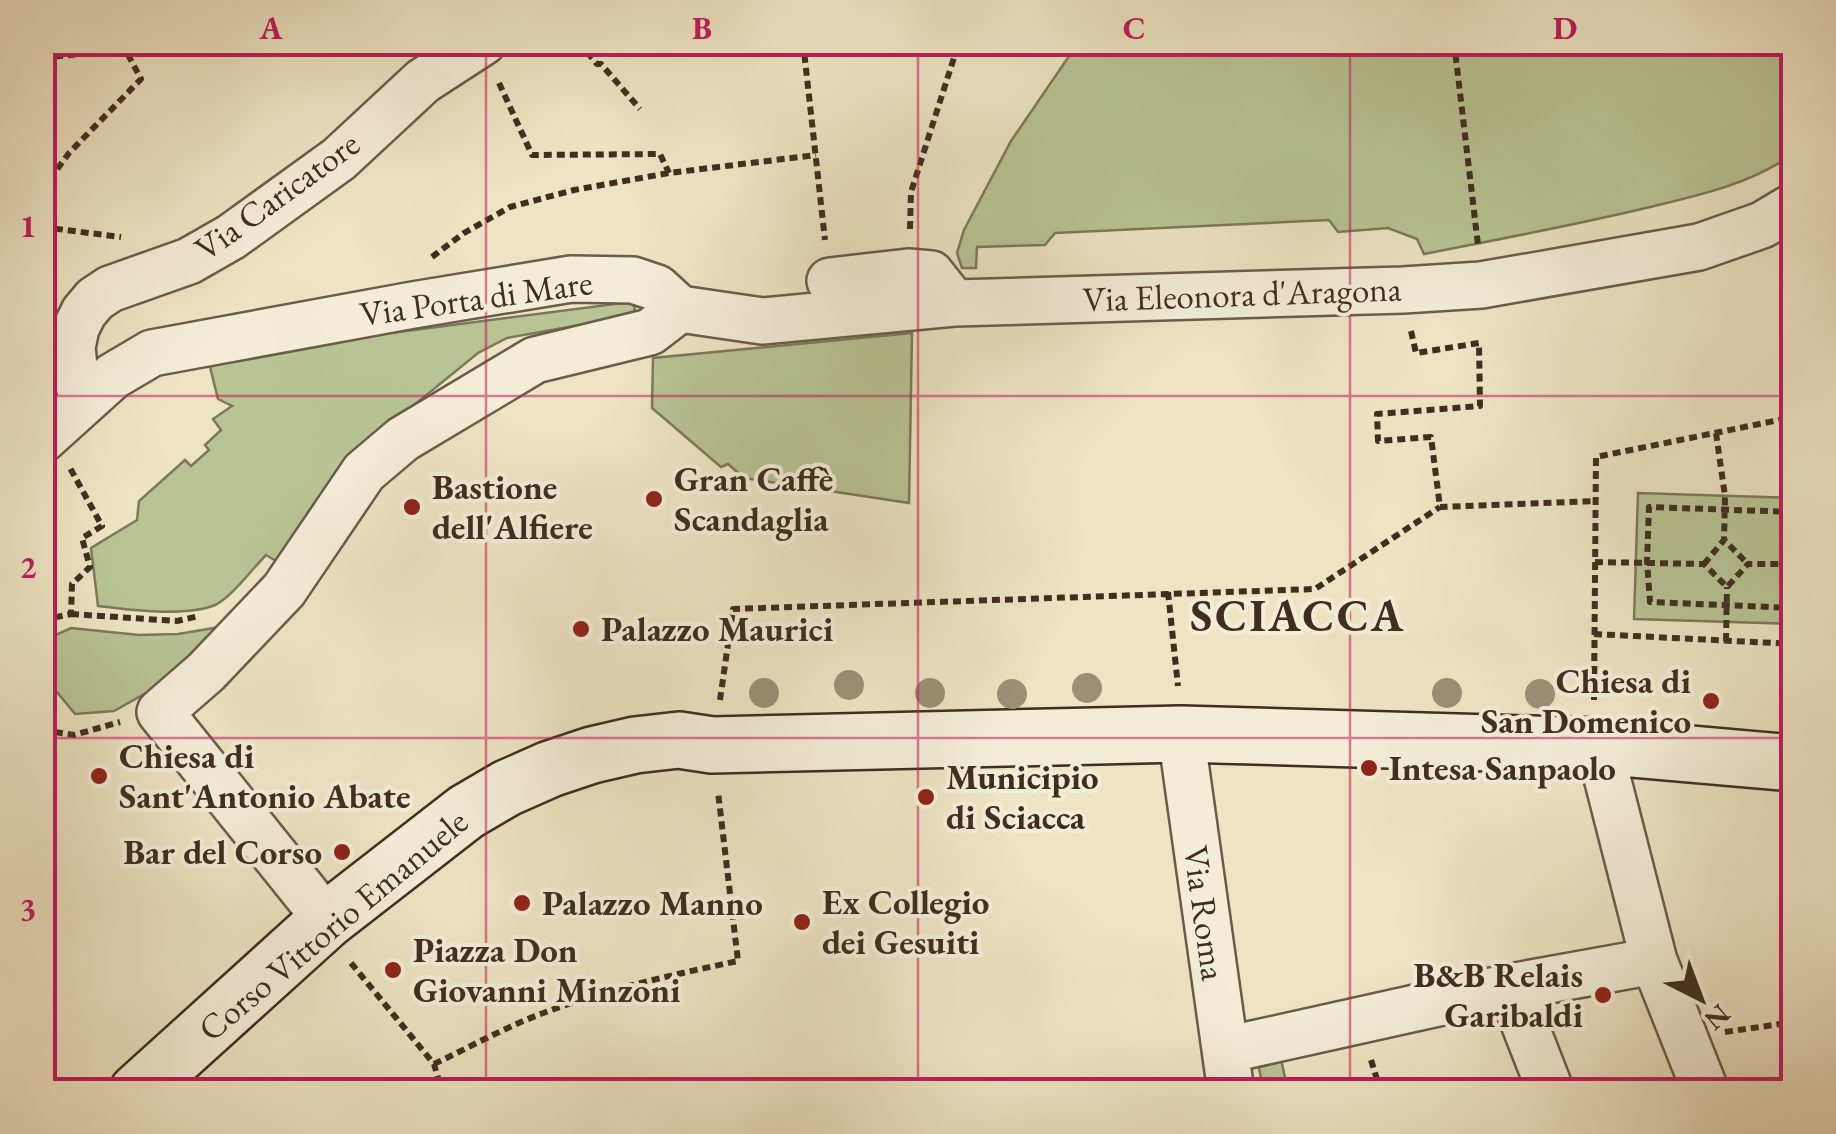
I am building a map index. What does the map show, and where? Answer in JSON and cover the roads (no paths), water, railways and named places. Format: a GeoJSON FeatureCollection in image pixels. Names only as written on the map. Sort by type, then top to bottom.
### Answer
{"type":"FeatureCollection","features":[{"type":"Feature","properties":{"kind":"street","name":"Via Caricatore"},"geometry":{"type":"LineString","coordinates":[[84,402],[72,348],[76,328],[95,299],[110,289],[190,261],[231,237],[338,159],[422,81],[482,43]]}},
{"type":"Feature","properties":{"kind":"street","name":"Via Eleonora d'Aragona"},"geometry":{"type":"LineString","coordinates":[[680,309],[762,321],[954,302],[1481,285],[1699,247],[1762,225],[1794,206]]}},
{"type":"Feature","properties":{"kind":"street"},"geometry":{"type":"LineString","coordinates":[[830,281],[908,272],[931,274],[954,302]]}},
{"type":"Feature","properties":{"kind":"street","name":"Via Porta di Mare"},"geometry":{"type":"LineString","coordinates":[[84,402],[113,376],[152,353],[571,279],[633,280],[656,288],[680,309],[650,332],[534,360],[403,439],[364,472],[294,576],[261,616],[160,712],[327,920]]}},
{"type":"Feature","properties":{"kind":"street"},"geometry":{"type":"LineString","coordinates":[[47,436],[84,402]]}},
{"type":"Feature","properties":{"kind":"street","name":"Corso Vittorio Emanuele"},"geometry":{"type":"LineString","coordinates":[[137,1092],[327,920],[466,812],[550,769],[634,745],[678,740],[716,724],[1599,746],[1794,763]]}},
{"type":"Feature","properties":{"kind":"street","name":"Via Roma"},"geometry":{"type":"LineString","coordinates":[[1180,734],[1228,1071]]}},
{"type":"Feature","properties":{"kind":"street"},"geometry":{"type":"LineString","coordinates":[[1599,746],[1654,961],[1706,1092]]}},
{"type":"Feature","properties":{"kind":"street"},"geometry":{"type":"LineString","coordinates":[[1228,1071],[1369,1018],[1654,961]]}},
{"type":"Feature","properties":{"kind":"street"},"geometry":{"type":"LineString","coordinates":[[1510,988],[1551,1092]]}},
{"type":"Feature","properties":{"kind":"place","name":"Gran Caffè Scandaglia"},"geometry":{"type":"Point","coordinates":[654,499]}},
{"type":"Feature","properties":{"kind":"place","name":"Bastione dell'Alfiere"},"geometry":{"type":"Point","coordinates":[412,507]}},
{"type":"Feature","properties":{"kind":"place","name":"Palazzo Maurici"},"geometry":{"type":"Point","coordinates":[581,629]}},
{"type":"Feature","properties":{"kind":"place","name":"Chiesa di San Domenico"},"geometry":{"type":"Point","coordinates":[1711,701]}},
{"type":"Feature","properties":{"kind":"place","name":"Intesa Sanpaolo"},"geometry":{"type":"Point","coordinates":[1369,768]}},
{"type":"Feature","properties":{"kind":"place","name":"Chiesa di Sant'Antonio Abate"},"geometry":{"type":"Point","coordinates":[99,776]}},
{"type":"Feature","properties":{"kind":"place","name":"Municipio di Sciacca"},"geometry":{"type":"Point","coordinates":[926,797]}},
{"type":"Feature","properties":{"kind":"place","name":"Bar del Corso"},"geometry":{"type":"Point","coordinates":[342,852]}},
{"type":"Feature","properties":{"kind":"place","name":"Palazzo Manno"},"geometry":{"type":"Point","coordinates":[522,903]}},
{"type":"Feature","properties":{"kind":"place","name":"Ex Collegio dei Gesuiti"},"geometry":{"type":"Point","coordinates":[802,922]}},
{"type":"Feature","properties":{"kind":"place","name":"Piazza Don Giovanni Minzoni"},"geometry":{"type":"Point","coordinates":[393,970]}},
{"type":"Feature","properties":{"kind":"place","name":"B&B Relais Garibaldi"},"geometry":{"type":"Point","coordinates":[1603,995]}},
{"type":"Feature","properties":{"kind":"district","name":"SCIACCA"},"geometry":{"type":"Point","coordinates":[1298,615]}}]}
